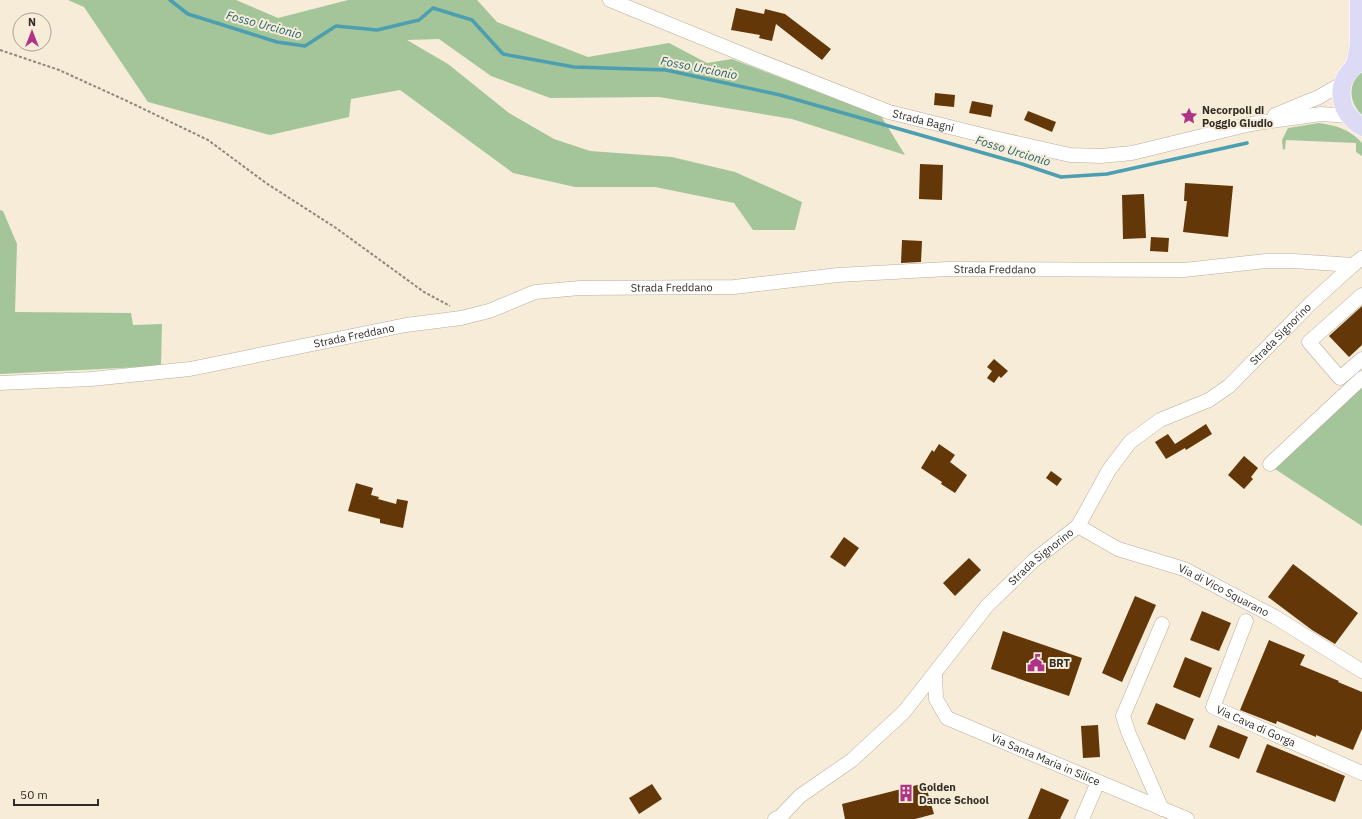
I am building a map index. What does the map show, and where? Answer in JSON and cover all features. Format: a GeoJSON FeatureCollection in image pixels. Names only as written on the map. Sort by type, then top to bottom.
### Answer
{"type":"FeatureCollection","features":[{"type":"Feature","properties":{"kind":"main road"},"geometry":{"type":"LineString","coordinates":[[1355,121],[1344,106],[1342,98],[1343,83],[1348,73],[1358,63],[1359,0]]}},
{"type":"Feature","properties":{"kind":"street","name":"Strada Bagni"},"geometry":{"type":"LineString","coordinates":[[610,0],[889,112],[1070,154],[1101,156],[1132,153],[1251,124],[1321,114],[1355,121]]}},
{"type":"Feature","properties":{"kind":"street","name":"Strada Bagni"},"geometry":{"type":"LineString","coordinates":[[1251,124],[1319,97],[1343,83]]}},
{"type":"Feature","properties":{"kind":"street","name":"Strada Freddano"},"geometry":{"type":"LineString","coordinates":[[0,383],[91,379],[190,369],[406,326],[462,318],[489,311],[535,292],[580,288],[734,287],[838,275],[948,269],[1184,270],[1266,261],[1357,262]]}},
{"type":"Feature","properties":{"kind":"street","name":"Strada Signorino"},"geometry":{"type":"LineString","coordinates":[[775,819],[780,817],[800,796],[852,760],[904,712],[988,606],[1033,561],[1078,526],[1109,470],[1130,442],[1160,420],[1209,400],[1229,386],[1310,304],[1357,262]]}},
{"type":"Feature","properties":{"kind":"street"},"geometry":{"type":"LineString","coordinates":[[1362,295],[1309,342],[1340,378],[1362,359]]}},
{"type":"Feature","properties":{"kind":"street"},"geometry":{"type":"LineString","coordinates":[[1270,464],[1362,378]]}},
{"type":"Feature","properties":{"kind":"street","name":"Via di Vico Squarano"},"geometry":{"type":"LineString","coordinates":[[1078,526],[1118,549],[1184,569],[1275,617],[1362,671]]}},
{"type":"Feature","properties":{"kind":"street","name":"Via Cava di Gorga"},"geometry":{"type":"LineString","coordinates":[[1246,621],[1213,707],[1362,773]]}},
{"type":"Feature","properties":{"kind":"street"},"geometry":{"type":"LineString","coordinates":[[1162,624],[1123,716],[1129,734],[1162,809]]}},
{"type":"Feature","properties":{"kind":"street","name":"Via Santa Maria in Silice"},"geometry":{"type":"LineString","coordinates":[[935,674],[936,699],[947,718],[1187,819]]}},
{"type":"Feature","properties":{"kind":"street"},"geometry":{"type":"LineString","coordinates":[[1082,819],[1098,782]]}},
{"type":"Feature","properties":{"kind":"path"},"geometry":{"type":"LineString","coordinates":[[0,50],[59,70],[208,140],[266,183],[336,228],[424,292],[456,310],[462,318]]}},
{"type":"Feature","properties":{"kind":"green space"},"geometry":{"type":"Polygon","coordinates":[[[68,0],[236,0],[278,18],[348,0],[477,0],[497,22],[588,57],[669,43],[707,63],[732,59],[881,116],[905,155],[792,119],[659,97],[550,98],[491,76],[439,39],[407,40],[448,64],[509,113],[554,139],[590,151],[672,157],[735,172],[802,202],[795,230],[753,230],[734,203],[655,187],[575,187],[513,173],[400,90],[351,99],[349,117],[270,135],[148,102],[84,7],[68,0]]]}},
{"type":"Feature","properties":{"kind":"green space"},"geometry":{"type":"Polygon","coordinates":[[[1362,71],[1362,115],[1354,105],[1352,99],[1352,87],[1357,76],[1362,71]]]}},
{"type":"Feature","properties":{"kind":"green space"},"geometry":{"type":"Polygon","coordinates":[[[1319,123],[1331,125],[1348,131],[1358,138],[1362,143],[1362,156],[1356,152],[1356,143],[1286,140],[1285,149],[1283,150],[1282,140],[1288,128],[1319,123]]]}},
{"type":"Feature","properties":{"kind":"green space"},"geometry":{"type":"Polygon","coordinates":[[[0,210],[3,211],[17,244],[15,312],[131,313],[133,325],[162,324],[161,366],[0,374],[0,210]]]}},
{"type":"Feature","properties":{"kind":"green space"},"geometry":{"type":"Polygon","coordinates":[[[1362,386],[1362,526],[1275,469],[1362,386]]]}},
{"type":"Feature","properties":{"kind":"building"},"geometry":{"type":"Polygon","coordinates":[[[736,8],[764,14],[765,9],[785,14],[831,49],[822,60],[776,24],[772,41],[759,38],[760,35],[731,30],[736,8]]]}},
{"type":"Feature","properties":{"kind":"building"},"geometry":{"type":"Polygon","coordinates":[[[935,93],[955,95],[954,107],[934,105],[935,93]]]}},
{"type":"Feature","properties":{"kind":"building"},"geometry":{"type":"Polygon","coordinates":[[[972,101],[993,105],[991,117],[969,113],[972,101]]]}},
{"type":"Feature","properties":{"kind":"building"},"geometry":{"type":"Polygon","coordinates":[[[1028,111],[1056,122],[1052,132],[1024,120],[1028,111]]]}},
{"type":"Feature","properties":{"kind":"building"},"geometry":{"type":"Polygon","coordinates":[[[920,164],[943,165],[942,200],[919,199],[920,164]]]}},
{"type":"Feature","properties":{"kind":"building"},"geometry":{"type":"Polygon","coordinates":[[[1185,183],[1233,186],[1228,237],[1183,232],[1187,201],[1184,201],[1185,183]]]}},
{"type":"Feature","properties":{"kind":"building"},"geometry":{"type":"Polygon","coordinates":[[[1144,194],[1146,238],[1123,239],[1122,195],[1144,194]]]}},
{"type":"Feature","properties":{"kind":"building"},"geometry":{"type":"Polygon","coordinates":[[[1151,237],[1169,238],[1168,252],[1150,251],[1151,237]]]}},
{"type":"Feature","properties":{"kind":"building"},"geometry":{"type":"Polygon","coordinates":[[[902,240],[922,241],[921,262],[901,263],[902,240]]]}},
{"type":"Feature","properties":{"kind":"building"},"geometry":{"type":"Polygon","coordinates":[[[1362,306],[1362,345],[1349,357],[1329,336],[1362,306]]]}},
{"type":"Feature","properties":{"kind":"building"},"geometry":{"type":"Polygon","coordinates":[[[994,359],[1008,371],[1001,378],[999,376],[994,383],[987,378],[992,371],[987,367],[994,359]]]}},
{"type":"Feature","properties":{"kind":"building"},"geometry":{"type":"Polygon","coordinates":[[[1206,424],[1212,434],[1186,450],[1185,448],[1166,459],[1155,442],[1168,434],[1175,444],[1206,424]]]}},
{"type":"Feature","properties":{"kind":"building"},"geometry":{"type":"Polygon","coordinates":[[[939,444],[955,455],[950,462],[967,475],[955,493],[921,468],[932,450],[934,452],[939,444]]]}},
{"type":"Feature","properties":{"kind":"building"},"geometry":{"type":"Polygon","coordinates":[[[1244,456],[1258,468],[1251,477],[1253,479],[1244,489],[1228,475],[1244,456]]]}},
{"type":"Feature","properties":{"kind":"building"},"geometry":{"type":"Polygon","coordinates":[[[1051,471],[1062,479],[1057,486],[1046,478],[1051,471]]]}},
{"type":"Feature","properties":{"kind":"building"},"geometry":{"type":"Polygon","coordinates":[[[356,483],[373,488],[371,495],[379,497],[378,499],[396,504],[397,499],[408,501],[403,528],[380,523],[380,519],[348,511],[356,483]]]}},
{"type":"Feature","properties":{"kind":"building"},"geometry":{"type":"Polygon","coordinates":[[[844,537],[859,548],[845,567],[830,557],[844,537]]]}},
{"type":"Feature","properties":{"kind":"building"},"geometry":{"type":"Polygon","coordinates":[[[969,558],[981,570],[955,596],[943,583],[969,558]]]}},
{"type":"Feature","properties":{"kind":"building"},"geometry":{"type":"Polygon","coordinates":[[[1293,564],[1358,613],[1335,644],[1312,630],[1268,597],[1293,564]]]}},
{"type":"Feature","properties":{"kind":"building"},"geometry":{"type":"Polygon","coordinates":[[[1135,596],[1156,605],[1122,682],[1102,673],[1135,596]]]}},
{"type":"Feature","properties":{"kind":"building"},"geometry":{"type":"Polygon","coordinates":[[[1202,611],[1231,623],[1219,651],[1190,640],[1202,611]]]}},
{"type":"Feature","properties":{"kind":"building","name":"BRT"},"geometry":{"type":"Polygon","coordinates":[[[1003,631],[1082,658],[1069,696],[991,669],[1003,631]]]}},
{"type":"Feature","properties":{"kind":"building"},"geometry":{"type":"Polygon","coordinates":[[[1269,640],[1305,655],[1300,665],[1362,692],[1362,729],[1353,750],[1277,721],[1276,724],[1240,710],[1269,640]]]}},
{"type":"Feature","properties":{"kind":"building"},"geometry":{"type":"Polygon","coordinates":[[[1185,657],[1212,668],[1200,698],[1173,687],[1185,657]]]}},
{"type":"Feature","properties":{"kind":"building"},"geometry":{"type":"Polygon","coordinates":[[[1156,703],[1194,719],[1185,740],[1147,724],[1156,703]]]}},
{"type":"Feature","properties":{"kind":"building"},"geometry":{"type":"Polygon","coordinates":[[[1098,725],[1100,757],[1083,758],[1081,726],[1098,725]]]}},
{"type":"Feature","properties":{"kind":"building"},"geometry":{"type":"Polygon","coordinates":[[[1218,725],[1248,737],[1239,759],[1209,747],[1218,725]]]}},
{"type":"Feature","properties":{"kind":"building"},"geometry":{"type":"Polygon","coordinates":[[[1267,744],[1345,776],[1335,802],[1256,772],[1267,744]]]}},
{"type":"Feature","properties":{"kind":"building","name":"Golden Dance School"},"geometry":{"type":"Polygon","coordinates":[[[925,783],[934,814],[915,819],[845,819],[842,804],[925,783]]]}},
{"type":"Feature","properties":{"kind":"building"},"geometry":{"type":"Polygon","coordinates":[[[652,784],[662,799],[639,814],[629,798],[652,784]]]}},
{"type":"Feature","properties":{"kind":"building"},"geometry":{"type":"Polygon","coordinates":[[[1041,788],[1069,800],[1060,819],[1028,819],[1041,788]]]}},
{"type":"Feature","properties":{"kind":"waterway","name":"Fosso Urcionio"},"geometry":{"type":"LineString","coordinates":[[170,0],[188,14],[277,42],[305,46],[336,26],[377,30],[419,20],[433,8],[472,20],[503,54],[574,67],[666,70],[780,95],[1022,164],[1061,177],[1107,174],[1247,143]]}},
{"type":"Feature","properties":{"kind":"place","name":"Necorpoli di Poggio Giudio"},"geometry":{"type":"Point","coordinates":[1189,116]}},
{"type":"Feature","properties":{"kind":"place","name":"BRT"},"geometry":{"type":"Point","coordinates":[1036,663]}},
{"type":"Feature","properties":{"kind":"place","name":"Golden Dance School"},"geometry":{"type":"Point","coordinates":[906,793]}}]}
